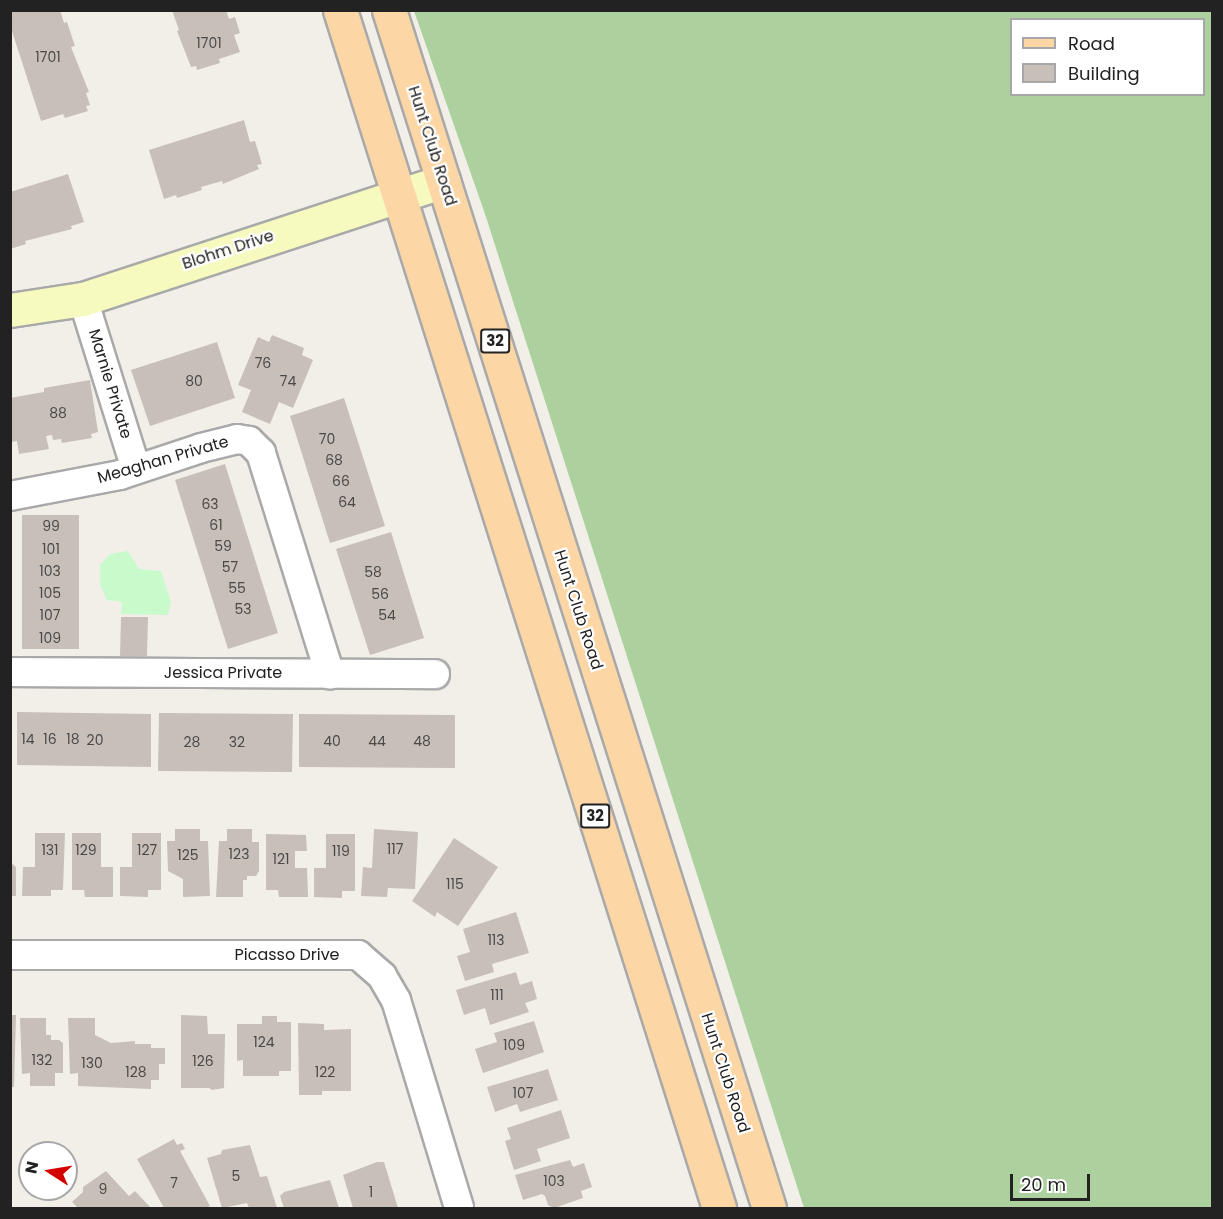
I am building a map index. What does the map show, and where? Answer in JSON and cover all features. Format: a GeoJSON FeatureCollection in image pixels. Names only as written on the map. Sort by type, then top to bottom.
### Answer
{"type":"FeatureCollection","features":[{"type":"Feature","properties":{"kind":"main road","name":"32"},"geometry":{"type":"LineString","coordinates":[[340,10],[719,1209]]}},
{"type":"Feature","properties":{"kind":"main road","name":"Hunt Club Road"},"geometry":{"type":"LineString","coordinates":[[389,10],[769,1209]]}},
{"type":"Feature","properties":{"kind":"street","name":"Blohm Drive"},"geometry":{"type":"LineString","coordinates":[[10,310],[83,299],[398,193],[443,181]]}},
{"type":"Feature","properties":{"kind":"street","name":"Marnie Private"},"geometry":{"type":"LineString","coordinates":[[83,299],[136,469]]}},
{"type":"Feature","properties":{"kind":"street","name":"Meaghan Private"},"geometry":{"type":"LineString","coordinates":[[10,495],[64,487],[136,469],[237,439],[249,441],[261,453],[330,674]]}},
{"type":"Feature","properties":{"kind":"street","name":"Jessica Private"},"geometry":{"type":"LineString","coordinates":[[10,672],[435,674]]}},
{"type":"Feature","properties":{"kind":"street","name":"Picasso Drive"},"geometry":{"type":"LineString","coordinates":[[10,955],[358,955],[382,976],[396,1000],[459,1209]]}},
{"type":"Feature","properties":{"kind":"green space"},"geometry":{"type":"Polygon","coordinates":[[[414,11],[1212,11],[1212,1208],[804,1208],[485,214],[414,11]]]}},
{"type":"Feature","properties":{"kind":"green space"},"geometry":{"type":"Polygon","coordinates":[[[128,551],[139,569],[161,571],[171,602],[168,615],[121,614],[122,602],[107,600],[100,584],[100,565],[110,554],[128,551]]]}},
{"type":"Feature","properties":{"kind":"building"},"geometry":{"type":"Polygon","coordinates":[[[10,10],[60,10],[64,23],[67,22],[75,46],[71,47],[89,92],[86,93],[90,105],[86,106],[88,111],[65,118],[63,114],[41,121],[10,25],[10,10]]]}},
{"type":"Feature","properties":{"kind":"building"},"geometry":{"type":"Polygon","coordinates":[[[172,10],[226,10],[229,19],[235,17],[240,33],[234,35],[240,52],[219,59],[220,63],[197,70],[196,66],[191,67],[177,31],[179,30],[172,10]]]}},
{"type":"Feature","properties":{"kind":"building"},"geometry":{"type":"Polygon","coordinates":[[[244,120],[250,142],[255,141],[262,164],[257,165],[259,169],[223,184],[222,181],[201,187],[202,190],[177,198],[176,195],[164,199],[149,150],[244,120]]]}},
{"type":"Feature","properties":{"kind":"building"},"geometry":{"type":"Polygon","coordinates":[[[68,174],[84,222],[71,226],[72,229],[25,241],[26,244],[10,249],[10,192],[68,174]]]}},
{"type":"Feature","properties":{"kind":"building"},"geometry":{"type":"Polygon","coordinates":[[[272,335],[304,348],[302,355],[313,360],[293,408],[279,402],[270,424],[242,412],[251,390],[238,385],[258,337],[269,342],[272,335]]]}},
{"type":"Feature","properties":{"kind":"building"},"geometry":{"type":"Polygon","coordinates":[[[217,342],[235,398],[150,426],[131,370],[217,342]]]}},
{"type":"Feature","properties":{"kind":"building"},"geometry":{"type":"Polygon","coordinates":[[[90,380],[98,432],[91,434],[92,438],[62,443],[61,439],[53,440],[52,435],[46,436],[49,449],[19,454],[17,441],[10,442],[10,398],[44,392],[44,388],[90,380]]]}},
{"type":"Feature","properties":{"kind":"building"},"geometry":{"type":"Polygon","coordinates":[[[344,398],[385,526],[330,543],[290,416],[344,398]]]}},
{"type":"Feature","properties":{"kind":"building"},"geometry":{"type":"Polygon","coordinates":[[[225,464],[278,633],[228,649],[175,480],[225,464]]]}},
{"type":"Feature","properties":{"kind":"building"},"geometry":{"type":"Polygon","coordinates":[[[22,515],[79,515],[79,649],[22,649],[22,515]]]}},
{"type":"Feature","properties":{"kind":"building"},"geometry":{"type":"Polygon","coordinates":[[[391,532],[424,638],[370,655],[336,549],[391,532]]]}},
{"type":"Feature","properties":{"kind":"building"},"geometry":{"type":"Polygon","coordinates":[[[121,617],[148,617],[147,656],[120,656],[121,617]]]}},
{"type":"Feature","properties":{"kind":"building"},"geometry":{"type":"Polygon","coordinates":[[[17,712],[151,714],[151,767],[17,765],[17,712]]]}},
{"type":"Feature","properties":{"kind":"building"},"geometry":{"type":"Polygon","coordinates":[[[159,713],[293,714],[292,772],[158,771],[159,713]]]}},
{"type":"Feature","properties":{"kind":"building"},"geometry":{"type":"Polygon","coordinates":[[[299,714],[455,715],[455,768],[299,767],[299,714]]]}},
{"type":"Feature","properties":{"kind":"building"},"geometry":{"type":"Polygon","coordinates":[[[175,829],[200,829],[200,841],[208,841],[210,896],[183,897],[183,879],[168,871],[167,841],[175,841],[175,829]]]}},
{"type":"Feature","properties":{"kind":"building"},"geometry":{"type":"Polygon","coordinates":[[[227,829],[252,829],[252,842],[259,842],[259,871],[256,876],[247,876],[247,880],[243,880],[243,897],[216,897],[219,841],[227,841],[227,829]]]}},
{"type":"Feature","properties":{"kind":"building"},"geometry":{"type":"Polygon","coordinates":[[[374,829],[418,832],[415,889],[388,888],[387,897],[361,896],[363,867],[372,868],[374,829]]]}},
{"type":"Feature","properties":{"kind":"building"},"geometry":{"type":"Polygon","coordinates":[[[35,833],[65,833],[63,890],[51,890],[51,896],[22,896],[23,867],[35,867],[35,833]]]}},
{"type":"Feature","properties":{"kind":"building"},"geometry":{"type":"Polygon","coordinates":[[[72,833],[101,833],[101,867],[113,867],[113,897],[85,897],[84,890],[72,890],[72,833]]]}},
{"type":"Feature","properties":{"kind":"building"},"geometry":{"type":"Polygon","coordinates":[[[132,833],[161,833],[161,890],[148,890],[148,897],[120,896],[120,867],[132,867],[132,833]]]}},
{"type":"Feature","properties":{"kind":"building"},"geometry":{"type":"Polygon","coordinates":[[[266,834],[306,835],[307,851],[295,851],[295,868],[307,868],[308,897],[279,897],[278,890],[266,890],[266,834]]]}},
{"type":"Feature","properties":{"kind":"building"},"geometry":{"type":"Polygon","coordinates":[[[326,834],[355,834],[355,891],[342,891],[342,898],[314,897],[314,868],[326,868],[326,834]]]}},
{"type":"Feature","properties":{"kind":"building"},"geometry":{"type":"Polygon","coordinates":[[[454,838],[498,867],[458,926],[437,912],[435,917],[412,901],[454,838]]]}},
{"type":"Feature","properties":{"kind":"building"},"geometry":{"type":"Polygon","coordinates":[[[10,862],[16,867],[16,896],[10,896],[10,862]]]}},
{"type":"Feature","properties":{"kind":"building"},"geometry":{"type":"Polygon","coordinates":[[[516,912],[529,953],[492,964],[494,972],[465,981],[457,956],[470,952],[463,929],[516,912]]]}},
{"type":"Feature","properties":{"kind":"building"},"geometry":{"type":"Polygon","coordinates":[[[516,972],[520,985],[532,981],[537,999],[525,1003],[529,1012],[490,1025],[485,1008],[464,1015],[456,990],[516,972]]]}},
{"type":"Feature","properties":{"kind":"building"},"geometry":{"type":"Polygon","coordinates":[[[10,1015],[16,1015],[14,1087],[10,1087],[10,1015]]]}},
{"type":"Feature","properties":{"kind":"building"},"geometry":{"type":"Polygon","coordinates":[[[181,1015],[207,1016],[208,1034],[225,1034],[224,1088],[212,1090],[209,1088],[181,1088],[181,1015]]]}},
{"type":"Feature","properties":{"kind":"building"},"geometry":{"type":"Polygon","coordinates":[[[262,1016],[277,1016],[277,1022],[291,1022],[291,1071],[279,1071],[279,1076],[243,1076],[243,1060],[237,1061],[237,1024],[262,1024],[262,1016]]]}},
{"type":"Feature","properties":{"kind":"building"},"geometry":{"type":"Polygon","coordinates":[[[20,1018],[46,1018],[46,1035],[51,1035],[51,1040],[59,1040],[63,1043],[63,1073],[55,1073],[55,1086],[30,1086],[30,1073],[22,1074],[20,1018]]]}},
{"type":"Feature","properties":{"kind":"building"},"geometry":{"type":"Polygon","coordinates":[[[68,1018],[95,1018],[95,1035],[111,1043],[135,1041],[135,1044],[151,1044],[151,1048],[165,1048],[165,1064],[159,1064],[159,1080],[151,1080],[151,1089],[78,1086],[78,1073],[70,1074],[68,1018]]]}},
{"type":"Feature","properties":{"kind":"building"},"geometry":{"type":"Polygon","coordinates":[[[534,1021],[544,1052],[483,1073],[475,1049],[497,1042],[494,1033],[534,1021]]]}},
{"type":"Feature","properties":{"kind":"building"},"geometry":{"type":"Polygon","coordinates":[[[298,1023],[324,1024],[324,1030],[351,1029],[351,1091],[322,1091],[322,1095],[299,1095],[298,1023]]]}},
{"type":"Feature","properties":{"kind":"building"},"geometry":{"type":"Polygon","coordinates":[[[548,1069],[558,1100],[520,1112],[517,1104],[495,1112],[487,1087],[548,1069]]]}},
{"type":"Feature","properties":{"kind":"building"},"geometry":{"type":"Polygon","coordinates":[[[561,1110],[570,1138],[537,1149],[541,1161],[514,1170],[505,1141],[511,1139],[507,1128],[561,1110]]]}},
{"type":"Feature","properties":{"kind":"building"},"geometry":{"type":"Polygon","coordinates":[[[174,1139],[177,1145],[182,1143],[185,1149],[180,1151],[210,1206],[206,1208],[164,1208],[137,1159],[174,1139]]]}},
{"type":"Feature","properties":{"kind":"building"},"geometry":{"type":"Polygon","coordinates":[[[250,1145],[260,1177],[267,1176],[277,1208],[249,1208],[247,1203],[222,1208],[207,1158],[221,1154],[222,1150],[250,1145]]]}},
{"type":"Feature","properties":{"kind":"building"},"geometry":{"type":"Polygon","coordinates":[[[570,1160],[573,1167],[584,1163],[592,1187],[581,1191],[583,1198],[554,1208],[548,1205],[542,1194],[523,1200],[515,1175],[570,1160]]]}},
{"type":"Feature","properties":{"kind":"building"},"geometry":{"type":"Polygon","coordinates":[[[377,1162],[384,1162],[398,1208],[353,1208],[343,1175],[377,1162]]]}},
{"type":"Feature","properties":{"kind":"building"},"geometry":{"type":"Polygon","coordinates":[[[106,1171],[129,1196],[135,1191],[151,1208],[78,1208],[72,1202],[78,1201],[83,1187],[106,1171]]]}},
{"type":"Feature","properties":{"kind":"building"},"geometry":{"type":"Polygon","coordinates":[[[330,1180],[339,1208],[284,1208],[280,1196],[284,1192],[330,1180]]]}}]}
